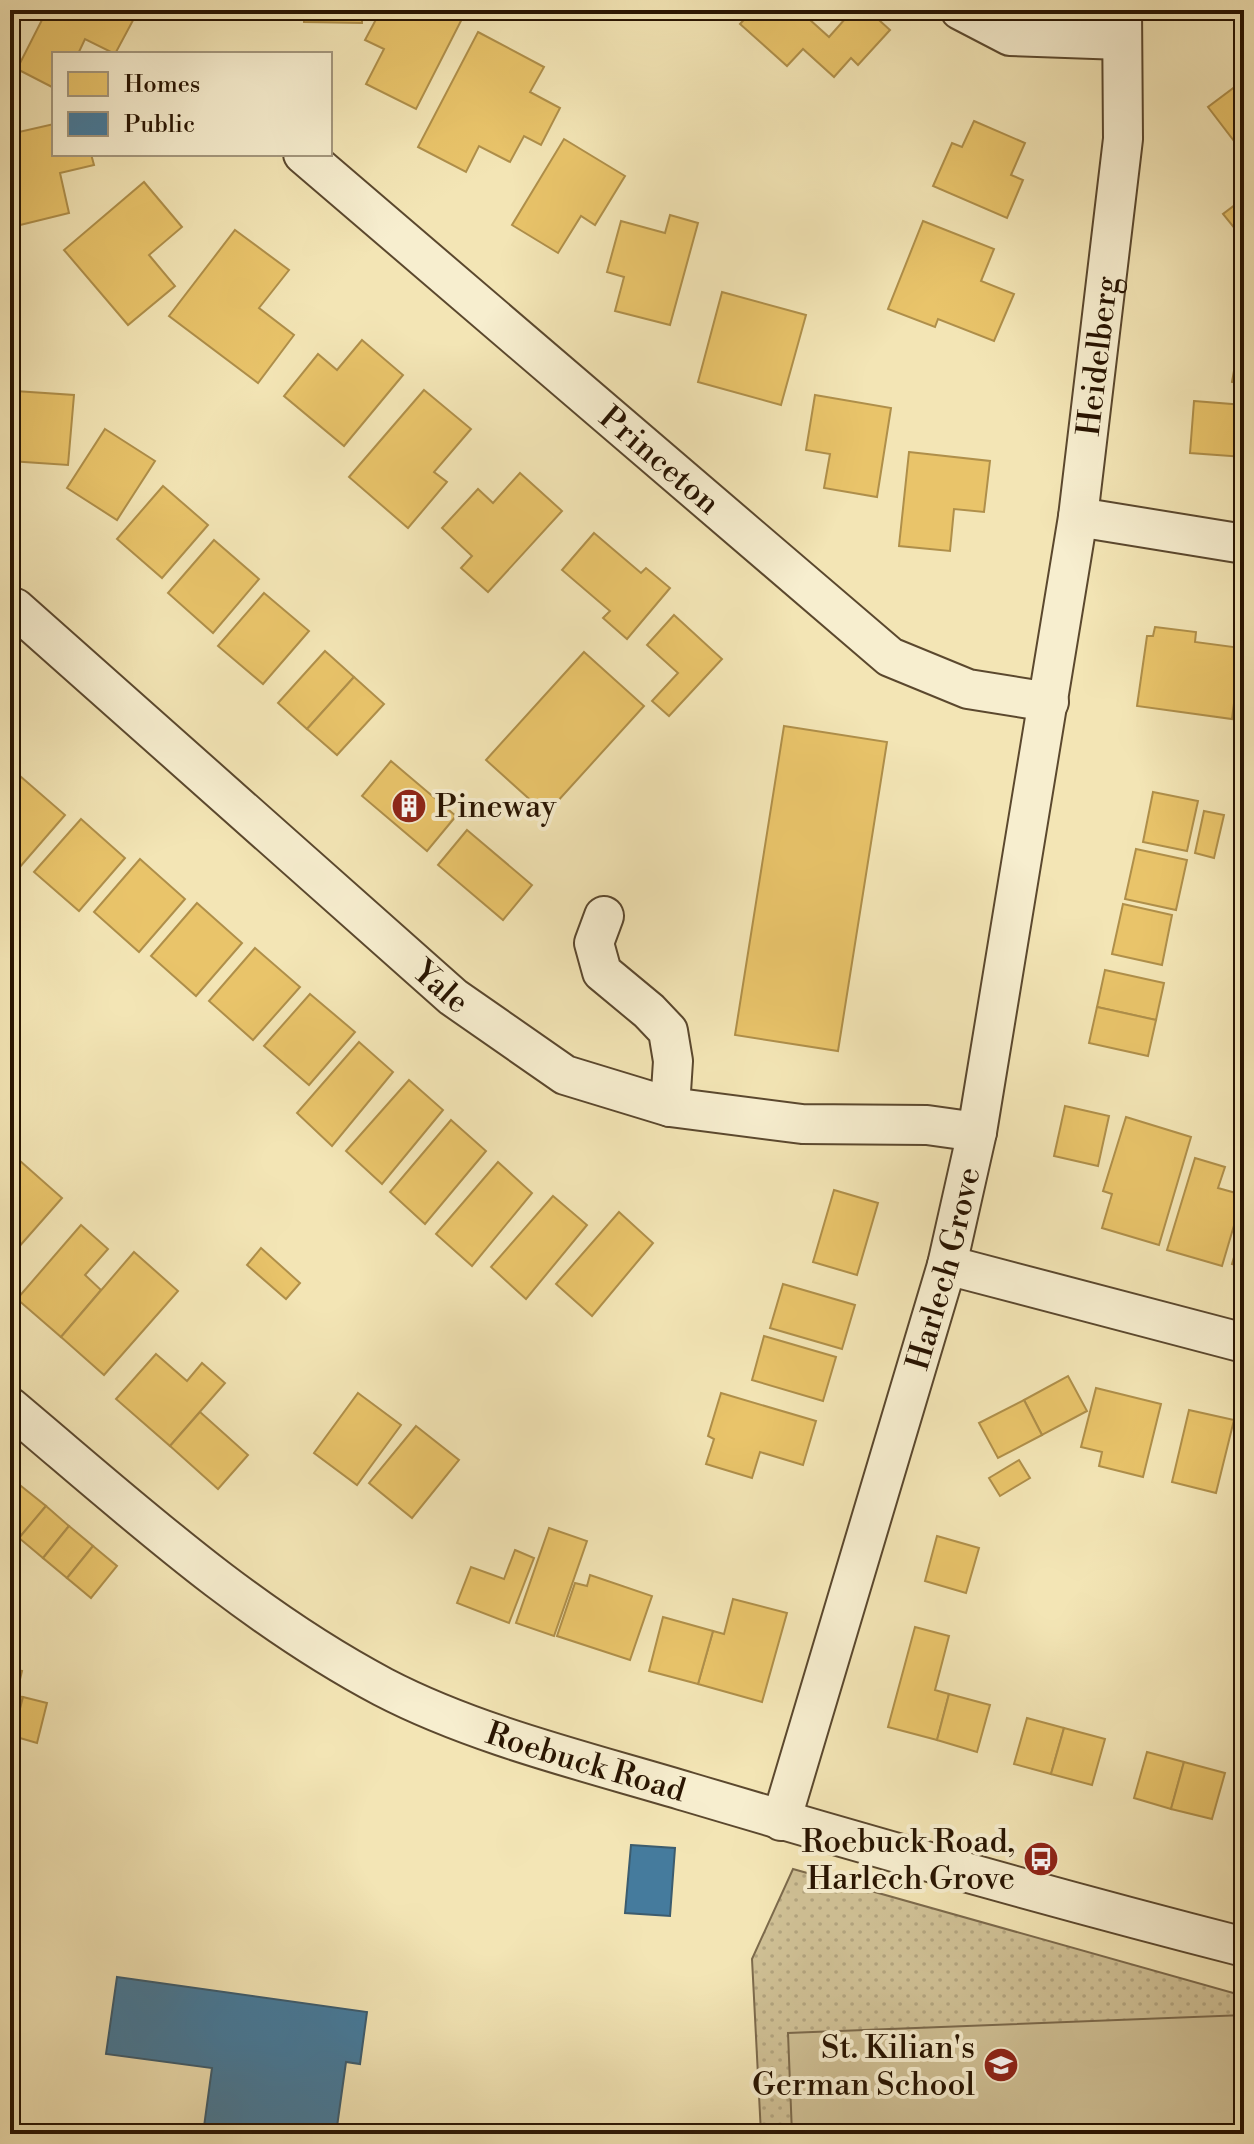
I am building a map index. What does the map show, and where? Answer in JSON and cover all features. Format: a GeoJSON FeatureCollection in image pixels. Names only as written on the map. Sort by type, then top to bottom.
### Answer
{"type":"FeatureCollection","features":[{"type":"Feature","properties":{"kind":"street"},"geometry":{"type":"LineString","coordinates":[[960,10],[1010,36],[1122,25]]}},
{"type":"Feature","properties":{"kind":"street","name":"Heidelberg"},"geometry":{"type":"LineString","coordinates":[[1049,702],[1078,517],[1123,139],[1122,25]]}},
{"type":"Feature","properties":{"kind":"street","name":"Princeton"},"geometry":{"type":"LineString","coordinates":[[305,156],[890,657],[968,689],[1049,702]]}},
{"type":"Feature","properties":{"kind":"street"},"geometry":{"type":"LineString","coordinates":[[1078,517],[1244,544]]}},
{"type":"Feature","properties":{"kind":"street","name":"Yale"},"geometry":{"type":"LineString","coordinates":[[15,608],[453,997],[565,1075],[670,1107],[802,1124],[927,1125],[977,1132]]}},
{"type":"Feature","properties":{"kind":"street","name":"Harlech Grove"},"geometry":{"type":"LineString","coordinates":[[781,1821],[947,1265],[977,1132],[1049,702]]}},
{"type":"Feature","properties":{"kind":"street"},"geometry":{"type":"LineString","coordinates":[[604,916],[594,943],[602,972],[668,1031],[673,1061],[670,1107]]}},
{"type":"Feature","properties":{"kind":"street"},"geometry":{"type":"LineString","coordinates":[[947,1265],[1244,1343]]}},
{"type":"Feature","properties":{"kind":"street","name":"Roebuck Road"},"geometry":{"type":"LineString","coordinates":[[10,1407],[207,1572],[291,1633],[385,1688],[452,1717],[538,1747],[781,1821],[1021,1890],[1244,1947]]}},
{"type":"Feature","properties":{"kind":"shaded area","name":"St. Kilian's German School"},"geometry":{"type":"Polygon","coordinates":[[[793,1869],[1244,1996],[1244,2134],[761,2134],[752,1959],[793,1869]]]}},
{"type":"Feature","properties":{"kind":"shaded area"},"geometry":{"type":"Polygon","coordinates":[[[1244,2015],[1244,2134],[792,2134],[788,2033],[1244,2015]]]}},
{"type":"Feature","properties":{"kind":"building: Homes"},"geometry":{"type":"Polygon","coordinates":[[[47,10],[138,11],[116,52],[85,39],[79,52],[52,52],[52,87],[17,69],[47,10]]]}},
{"type":"Feature","properties":{"kind":"building: Homes"},"geometry":{"type":"Polygon","coordinates":[[[304,10],[362,10],[362,23],[304,22],[304,10]]]}},
{"type":"Feature","properties":{"kind":"building: Homes"},"geometry":{"type":"Polygon","coordinates":[[[381,10],[466,11],[416,109],[366,84],[384,49],[365,40],[381,10]]]}},
{"type":"Feature","properties":{"kind":"building: Homes"},"geometry":{"type":"Polygon","coordinates":[[[753,10],[799,10],[829,37],[853,10],[868,10],[890,30],[858,65],[851,58],[834,77],[803,49],[787,66],[740,24],[753,10]]]}},
{"type":"Feature","properties":{"kind":"building: Homes"},"geometry":{"type":"Polygon","coordinates":[[[478,32],[544,67],[530,92],[560,108],[541,145],[524,136],[510,162],[479,146],[466,172],[418,147],[478,32]]]}},
{"type":"Feature","properties":{"kind":"building: Homes"},"geometry":{"type":"Polygon","coordinates":[[[1244,80],[1244,154],[1208,107],[1244,80]]]}},
{"type":"Feature","properties":{"kind":"building: Homes"},"geometry":{"type":"Polygon","coordinates":[[[974,121],[1025,143],[1011,175],[1023,180],[1007,218],[933,186],[952,143],[962,147],[974,121]]]}},
{"type":"Feature","properties":{"kind":"building: Homes"},"geometry":{"type":"Polygon","coordinates":[[[52,124],[52,156],[92,156],[94,165],[60,173],[69,213],[12,227],[10,134],[52,124]]]}},
{"type":"Feature","properties":{"kind":"building: Homes"},"geometry":{"type":"Polygon","coordinates":[[[564,139],[625,176],[595,225],[581,216],[558,253],[512,225],[564,139]]]}},
{"type":"Feature","properties":{"kind":"building: Homes"},"geometry":{"type":"Polygon","coordinates":[[[144,182],[182,227],[149,255],[175,286],[128,325],[64,250],[144,182]]]}},
{"type":"Feature","properties":{"kind":"building: Homes"},"geometry":{"type":"Polygon","coordinates":[[[1244,198],[1244,240],[1223,214],[1244,198]]]}},
{"type":"Feature","properties":{"kind":"building: Homes"},"geometry":{"type":"Polygon","coordinates":[[[670,215],[698,223],[670,325],[615,311],[624,277],[607,272],[621,221],[665,233],[670,215]]]}},
{"type":"Feature","properties":{"kind":"building: Homes"},"geometry":{"type":"Polygon","coordinates":[[[923,221],[994,249],[981,281],[1014,294],[994,341],[938,319],[935,327],[888,309],[923,221]]]}},
{"type":"Feature","properties":{"kind":"building: Homes"},"geometry":{"type":"Polygon","coordinates":[[[235,230],[289,270],[259,308],[294,335],[258,383],[169,316],[235,230]]]}},
{"type":"Feature","properties":{"kind":"building: Homes"},"geometry":{"type":"Polygon","coordinates":[[[722,292],[806,315],[781,405],[698,382],[722,292]]]}},
{"type":"Feature","properties":{"kind":"building: Homes"},"geometry":{"type":"Polygon","coordinates":[[[1244,315],[1244,384],[1232,382],[1244,315]]]}},
{"type":"Feature","properties":{"kind":"building: Homes"},"geometry":{"type":"Polygon","coordinates":[[[362,340],[403,375],[344,446],[284,396],[318,354],[337,370],[362,340]]]}},
{"type":"Feature","properties":{"kind":"building: Homes"},"geometry":{"type":"Polygon","coordinates":[[[424,390],[471,429],[434,472],[447,482],[408,528],[349,477],[424,390]]]}},
{"type":"Feature","properties":{"kind":"building: Homes"},"geometry":{"type":"Polygon","coordinates":[[[15,391],[74,395],[68,465],[10,461],[15,391]]]}},
{"type":"Feature","properties":{"kind":"building: Homes"},"geometry":{"type":"Polygon","coordinates":[[[815,395],[891,408],[877,497],[824,488],[830,454],[806,450],[815,395]]]}},
{"type":"Feature","properties":{"kind":"building: Homes"},"geometry":{"type":"Polygon","coordinates":[[[1194,401],[1244,405],[1244,457],[1190,453],[1194,401]]]}},
{"type":"Feature","properties":{"kind":"building: Homes"},"geometry":{"type":"Polygon","coordinates":[[[105,429],[155,461],[117,520],[67,488],[105,429]]]}},
{"type":"Feature","properties":{"kind":"building: Homes"},"geometry":{"type":"Polygon","coordinates":[[[909,452],[990,461],[984,512],[954,509],[950,551],[899,546],[909,452]]]}},
{"type":"Feature","properties":{"kind":"building: Homes"},"geometry":{"type":"Polygon","coordinates":[[[520,473],[562,511],[488,592],[461,568],[472,556],[442,528],[478,489],[493,503],[520,473]]]}},
{"type":"Feature","properties":{"kind":"building: Homes"},"geometry":{"type":"Polygon","coordinates":[[[163,486],[208,525],[162,578],[117,539],[163,486]]]}},
{"type":"Feature","properties":{"kind":"building: Homes"},"geometry":{"type":"Polygon","coordinates":[[[594,533],[641,573],[646,568],[670,588],[627,639],[603,618],[610,611],[562,570],[594,533]]]}},
{"type":"Feature","properties":{"kind":"building: Homes"},"geometry":{"type":"Polygon","coordinates":[[[214,540],[259,579],[213,633],[168,593],[214,540]]]}},
{"type":"Feature","properties":{"kind":"building: Homes"},"geometry":{"type":"Polygon","coordinates":[[[264,593],[309,631],[263,684],[218,646],[264,593]]]}},
{"type":"Feature","properties":{"kind":"building: Homes"},"geometry":{"type":"Polygon","coordinates":[[[674,615],[722,659],[669,716],[652,701],[678,673],[647,645],[674,615]]]}},
{"type":"Feature","properties":{"kind":"building: Homes"},"geometry":{"type":"Polygon","coordinates":[[[1155,627],[1196,632],[1195,642],[1241,648],[1232,719],[1137,706],[1147,636],[1153,636],[1155,627]]]}},
{"type":"Feature","properties":{"kind":"building: Homes"},"geometry":{"type":"Polygon","coordinates":[[[325,651],[354,677],[307,729],[278,703],[325,651]]]}},
{"type":"Feature","properties":{"kind":"building: Homes"},"geometry":{"type":"Polygon","coordinates":[[[584,652],[644,706],[546,814],[486,760],[584,652]]]}},
{"type":"Feature","properties":{"kind":"building: Homes"},"geometry":{"type":"Polygon","coordinates":[[[354,677],[384,704],[337,755],[307,729],[354,677]]]}},
{"type":"Feature","properties":{"kind":"building: Homes"},"geometry":{"type":"Polygon","coordinates":[[[784,726],[887,742],[838,1051],[735,1035],[784,726]]]}},
{"type":"Feature","properties":{"kind":"building: Homes","name":"Pineway"},"geometry":{"type":"Polygon","coordinates":[[[391,761],[456,816],[427,851],[362,796],[391,761]]]}},
{"type":"Feature","properties":{"kind":"building: Homes"},"geometry":{"type":"Polygon","coordinates":[[[20,776],[65,815],[19,868],[10,860],[10,787],[20,776]]]}},
{"type":"Feature","properties":{"kind":"building: Homes"},"geometry":{"type":"Polygon","coordinates":[[[1153,792],[1198,801],[1187,851],[1143,842],[1153,792]]]}},
{"type":"Feature","properties":{"kind":"building: Homes"},"geometry":{"type":"Polygon","coordinates":[[[1204,811],[1224,815],[1214,858],[1195,853],[1204,811]]]}},
{"type":"Feature","properties":{"kind":"building: Homes"},"geometry":{"type":"Polygon","coordinates":[[[81,819],[125,858],[79,911],[34,872],[81,819]]]}},
{"type":"Feature","properties":{"kind":"building: Homes"},"geometry":{"type":"Polygon","coordinates":[[[467,830],[532,885],[503,920],[438,865],[467,830]]]}},
{"type":"Feature","properties":{"kind":"building: Homes"},"geometry":{"type":"Polygon","coordinates":[[[1136,849],[1187,860],[1176,910],[1125,899],[1136,849]]]}},
{"type":"Feature","properties":{"kind":"building: Homes"},"geometry":{"type":"Polygon","coordinates":[[[140,859],[185,899],[139,952],[94,912],[140,859]]]}},
{"type":"Feature","properties":{"kind":"building: Homes"},"geometry":{"type":"Polygon","coordinates":[[[197,903],[242,943],[196,996],[151,956],[197,903]]]}},
{"type":"Feature","properties":{"kind":"building: Homes"},"geometry":{"type":"Polygon","coordinates":[[[1123,904],[1172,915],[1162,965],[1112,954],[1123,904]]]}},
{"type":"Feature","properties":{"kind":"building: Homes"},"geometry":{"type":"Polygon","coordinates":[[[255,948],[300,987],[253,1040],[209,1001],[255,948]]]}},
{"type":"Feature","properties":{"kind":"building: Homes"},"geometry":{"type":"Polygon","coordinates":[[[1105,970],[1164,983],[1156,1020],[1097,1007],[1105,970]]]}},
{"type":"Feature","properties":{"kind":"building: Homes"},"geometry":{"type":"Polygon","coordinates":[[[310,994],[355,1032],[309,1085],[264,1046],[310,994]]]}},
{"type":"Feature","properties":{"kind":"building: Homes"},"geometry":{"type":"Polygon","coordinates":[[[1097,1007],[1156,1020],[1148,1056],[1089,1043],[1097,1007]]]}},
{"type":"Feature","properties":{"kind":"building: Homes"},"geometry":{"type":"Polygon","coordinates":[[[359,1042],[393,1072],[332,1146],[297,1113],[359,1042]]]}},
{"type":"Feature","properties":{"kind":"building: Homes"},"geometry":{"type":"Polygon","coordinates":[[[409,1080],[443,1110],[382,1184],[346,1151],[409,1080]]]}},
{"type":"Feature","properties":{"kind":"building: Homes"},"geometry":{"type":"Polygon","coordinates":[[[1065,1106],[1109,1116],[1098,1166],[1054,1156],[1065,1106]]]}},
{"type":"Feature","properties":{"kind":"building: Homes"},"geometry":{"type":"Polygon","coordinates":[[[1126,1117],[1191,1137],[1159,1245],[1102,1228],[1112,1194],[1103,1191],[1126,1117]]]}},
{"type":"Feature","properties":{"kind":"building: Homes"},"geometry":{"type":"Polygon","coordinates":[[[451,1120],[486,1151],[425,1224],[390,1192],[451,1120]]]}},
{"type":"Feature","properties":{"kind":"building: Homes"},"geometry":{"type":"Polygon","coordinates":[[[1195,1158],[1225,1167],[1218,1188],[1243,1195],[1222,1266],[1167,1250],[1195,1158]]]}},
{"type":"Feature","properties":{"kind":"building: Homes"},"geometry":{"type":"Polygon","coordinates":[[[19,1160],[62,1198],[10,1257],[10,1169],[19,1160]]]}},
{"type":"Feature","properties":{"kind":"building: Homes"},"geometry":{"type":"Polygon","coordinates":[[[498,1162],[532,1193],[472,1266],[436,1234],[498,1162]]]}},
{"type":"Feature","properties":{"kind":"building: Homes"},"geometry":{"type":"Polygon","coordinates":[[[834,1190],[878,1203],[857,1275],[813,1262],[834,1190]]]}},
{"type":"Feature","properties":{"kind":"building: Homes"},"geometry":{"type":"Polygon","coordinates":[[[553,1196],[587,1225],[526,1299],[491,1267],[553,1196]]]}},
{"type":"Feature","properties":{"kind":"building: Homes"},"geometry":{"type":"Polygon","coordinates":[[[619,1212],[653,1243],[592,1316],[556,1284],[619,1212]]]}},
{"type":"Feature","properties":{"kind":"building: Homes"},"geometry":{"type":"Polygon","coordinates":[[[1244,1223],[1244,1267],[1232,1264],[1244,1223]]]}},
{"type":"Feature","properties":{"kind":"building: Homes"},"geometry":{"type":"Polygon","coordinates":[[[81,1225],[108,1249],[85,1275],[101,1290],[61,1337],[17,1299],[81,1225]]]}},
{"type":"Feature","properties":{"kind":"building: Homes"},"geometry":{"type":"Polygon","coordinates":[[[261,1248],[300,1283],[286,1299],[247,1265],[261,1248]]]}},
{"type":"Feature","properties":{"kind":"building: Homes"},"geometry":{"type":"Polygon","coordinates":[[[134,1252],[178,1291],[104,1375],[61,1337],[134,1252]]]}},
{"type":"Feature","properties":{"kind":"building: Homes"},"geometry":{"type":"Polygon","coordinates":[[[783,1284],[855,1305],[842,1349],[770,1328],[783,1284]]]}},
{"type":"Feature","properties":{"kind":"building: Homes"},"geometry":{"type":"Polygon","coordinates":[[[764,1336],[836,1357],[823,1401],[752,1380],[764,1336]]]}},
{"type":"Feature","properties":{"kind":"building: Homes"},"geometry":{"type":"Polygon","coordinates":[[[156,1354],[187,1381],[202,1363],[225,1383],[170,1446],[116,1399],[156,1354]]]}},
{"type":"Feature","properties":{"kind":"building: Homes"},"geometry":{"type":"Polygon","coordinates":[[[1068,1376],[1087,1411],[1042,1435],[1024,1400],[1068,1376]]]}},
{"type":"Feature","properties":{"kind":"building: Homes"},"geometry":{"type":"Polygon","coordinates":[[[1096,1388],[1161,1404],[1143,1477],[1099,1466],[1102,1452],[1081,1447],[1096,1388]]]}},
{"type":"Feature","properties":{"kind":"building: Homes"},"geometry":{"type":"Polygon","coordinates":[[[358,1393],[401,1425],[357,1485],[314,1453],[358,1393]]]}},
{"type":"Feature","properties":{"kind":"building: Homes"},"geometry":{"type":"Polygon","coordinates":[[[721,1393],[816,1421],[803,1465],[760,1452],[752,1478],[706,1464],[714,1439],[708,1436],[721,1393]]]}},
{"type":"Feature","properties":{"kind":"building: Homes"},"geometry":{"type":"Polygon","coordinates":[[[1024,1400],[1042,1435],[998,1458],[979,1423],[1024,1400]]]}},
{"type":"Feature","properties":{"kind":"building: Homes"},"geometry":{"type":"Polygon","coordinates":[[[1189,1410],[1234,1420],[1216,1493],[1172,1482],[1189,1410]]]}},
{"type":"Feature","properties":{"kind":"building: Homes"},"geometry":{"type":"Polygon","coordinates":[[[200,1412],[248,1455],[218,1489],[170,1446],[200,1412]]]}},
{"type":"Feature","properties":{"kind":"building: Homes"},"geometry":{"type":"Polygon","coordinates":[[[416,1426],[459,1460],[412,1518],[369,1483],[416,1426]]]}},
{"type":"Feature","properties":{"kind":"building: Homes"},"geometry":{"type":"Polygon","coordinates":[[[1019,1460],[1030,1478],[1000,1496],[989,1478],[1019,1460]]]}},
{"type":"Feature","properties":{"kind":"building: Homes"},"geometry":{"type":"Polygon","coordinates":[[[21,1486],[46,1506],[19,1538],[10,1530],[10,1500],[21,1486]]]}},
{"type":"Feature","properties":{"kind":"building: Homes"},"geometry":{"type":"Polygon","coordinates":[[[46,1506],[69,1526],[43,1558],[19,1538],[46,1506]]]}},
{"type":"Feature","properties":{"kind":"building: Homes"},"geometry":{"type":"Polygon","coordinates":[[[69,1526],[93,1546],[67,1578],[43,1558],[69,1526]]]}},
{"type":"Feature","properties":{"kind":"building: Homes"},"geometry":{"type":"Polygon","coordinates":[[[549,1528],[587,1541],[554,1636],[516,1623],[549,1528]]]}},
{"type":"Feature","properties":{"kind":"building: Homes"},"geometry":{"type":"Polygon","coordinates":[[[937,1536],[979,1548],[966,1593],[925,1581],[937,1536]]]}},
{"type":"Feature","properties":{"kind":"building: Homes"},"geometry":{"type":"Polygon","coordinates":[[[93,1546],[117,1566],[91,1598],[67,1578],[93,1546]]]}},
{"type":"Feature","properties":{"kind":"building: Homes"},"geometry":{"type":"Polygon","coordinates":[[[515,1550],[534,1558],[509,1623],[457,1603],[471,1567],[504,1579],[515,1550]]]}},
{"type":"Feature","properties":{"kind":"building: Homes"},"geometry":{"type":"Polygon","coordinates":[[[590,1575],[652,1596],[630,1660],[557,1636],[575,1583],[587,1586],[590,1575]]]}},
{"type":"Feature","properties":{"kind":"building: Homes"},"geometry":{"type":"Polygon","coordinates":[[[733,1599],[787,1613],[762,1702],[698,1684],[713,1631],[724,1634],[733,1599]]]}},
{"type":"Feature","properties":{"kind":"building: Homes"},"geometry":{"type":"Polygon","coordinates":[[[663,1617],[713,1631],[698,1684],[649,1671],[663,1617]]]}},
{"type":"Feature","properties":{"kind":"building: Homes"},"geometry":{"type":"Polygon","coordinates":[[[915,1627],[949,1636],[935,1690],[949,1694],[937,1740],[888,1727],[915,1627]]]}},
{"type":"Feature","properties":{"kind":"building: Homes"},"geometry":{"type":"Polygon","coordinates":[[[10,1668],[22,1671],[16,1696],[23,1697],[13,1736],[10,1735],[10,1668]]]}},
{"type":"Feature","properties":{"kind":"building: Homes"},"geometry":{"type":"Polygon","coordinates":[[[949,1694],[990,1705],[977,1752],[937,1740],[949,1694]]]}},
{"type":"Feature","properties":{"kind":"building: Homes"},"geometry":{"type":"Polygon","coordinates":[[[23,1697],[47,1703],[37,1743],[13,1736],[23,1697]]]}},
{"type":"Feature","properties":{"kind":"building: Homes"},"geometry":{"type":"Polygon","coordinates":[[[1027,1718],[1064,1728],[1051,1774],[1014,1764],[1027,1718]]]}},
{"type":"Feature","properties":{"kind":"building: Homes"},"geometry":{"type":"Polygon","coordinates":[[[1064,1728],[1105,1739],[1092,1785],[1051,1774],[1064,1728]]]}},
{"type":"Feature","properties":{"kind":"building: Homes"},"geometry":{"type":"Polygon","coordinates":[[[1147,1752],[1184,1762],[1171,1809],[1134,1798],[1147,1752]]]}},
{"type":"Feature","properties":{"kind":"building: Homes"},"geometry":{"type":"Polygon","coordinates":[[[1184,1762],[1225,1773],[1212,1819],[1171,1809],[1184,1762]]]}},
{"type":"Feature","properties":{"kind":"building: Public"},"geometry":{"type":"Polygon","coordinates":[[[631,1845],[675,1848],[670,1916],[625,1913],[631,1845]]]}},
{"type":"Feature","properties":{"kind":"building: Public"},"geometry":{"type":"Polygon","coordinates":[[[117,1977],[367,2012],[360,2064],[346,2062],[336,2134],[203,2134],[212,2068],[106,2054],[117,1977]]]}},
{"type":"Feature","properties":{"kind":"place","name":"Pineway"},"geometry":{"type":"Point","coordinates":[409,806]}},
{"type":"Feature","properties":{"kind":"place","name":"Roebuck Road, Harlech Grove"},"geometry":{"type":"Point","coordinates":[1041,1859]}},
{"type":"Feature","properties":{"kind":"place","name":"St. Kilian's German School"},"geometry":{"type":"Point","coordinates":[1001,2065]}}]}
